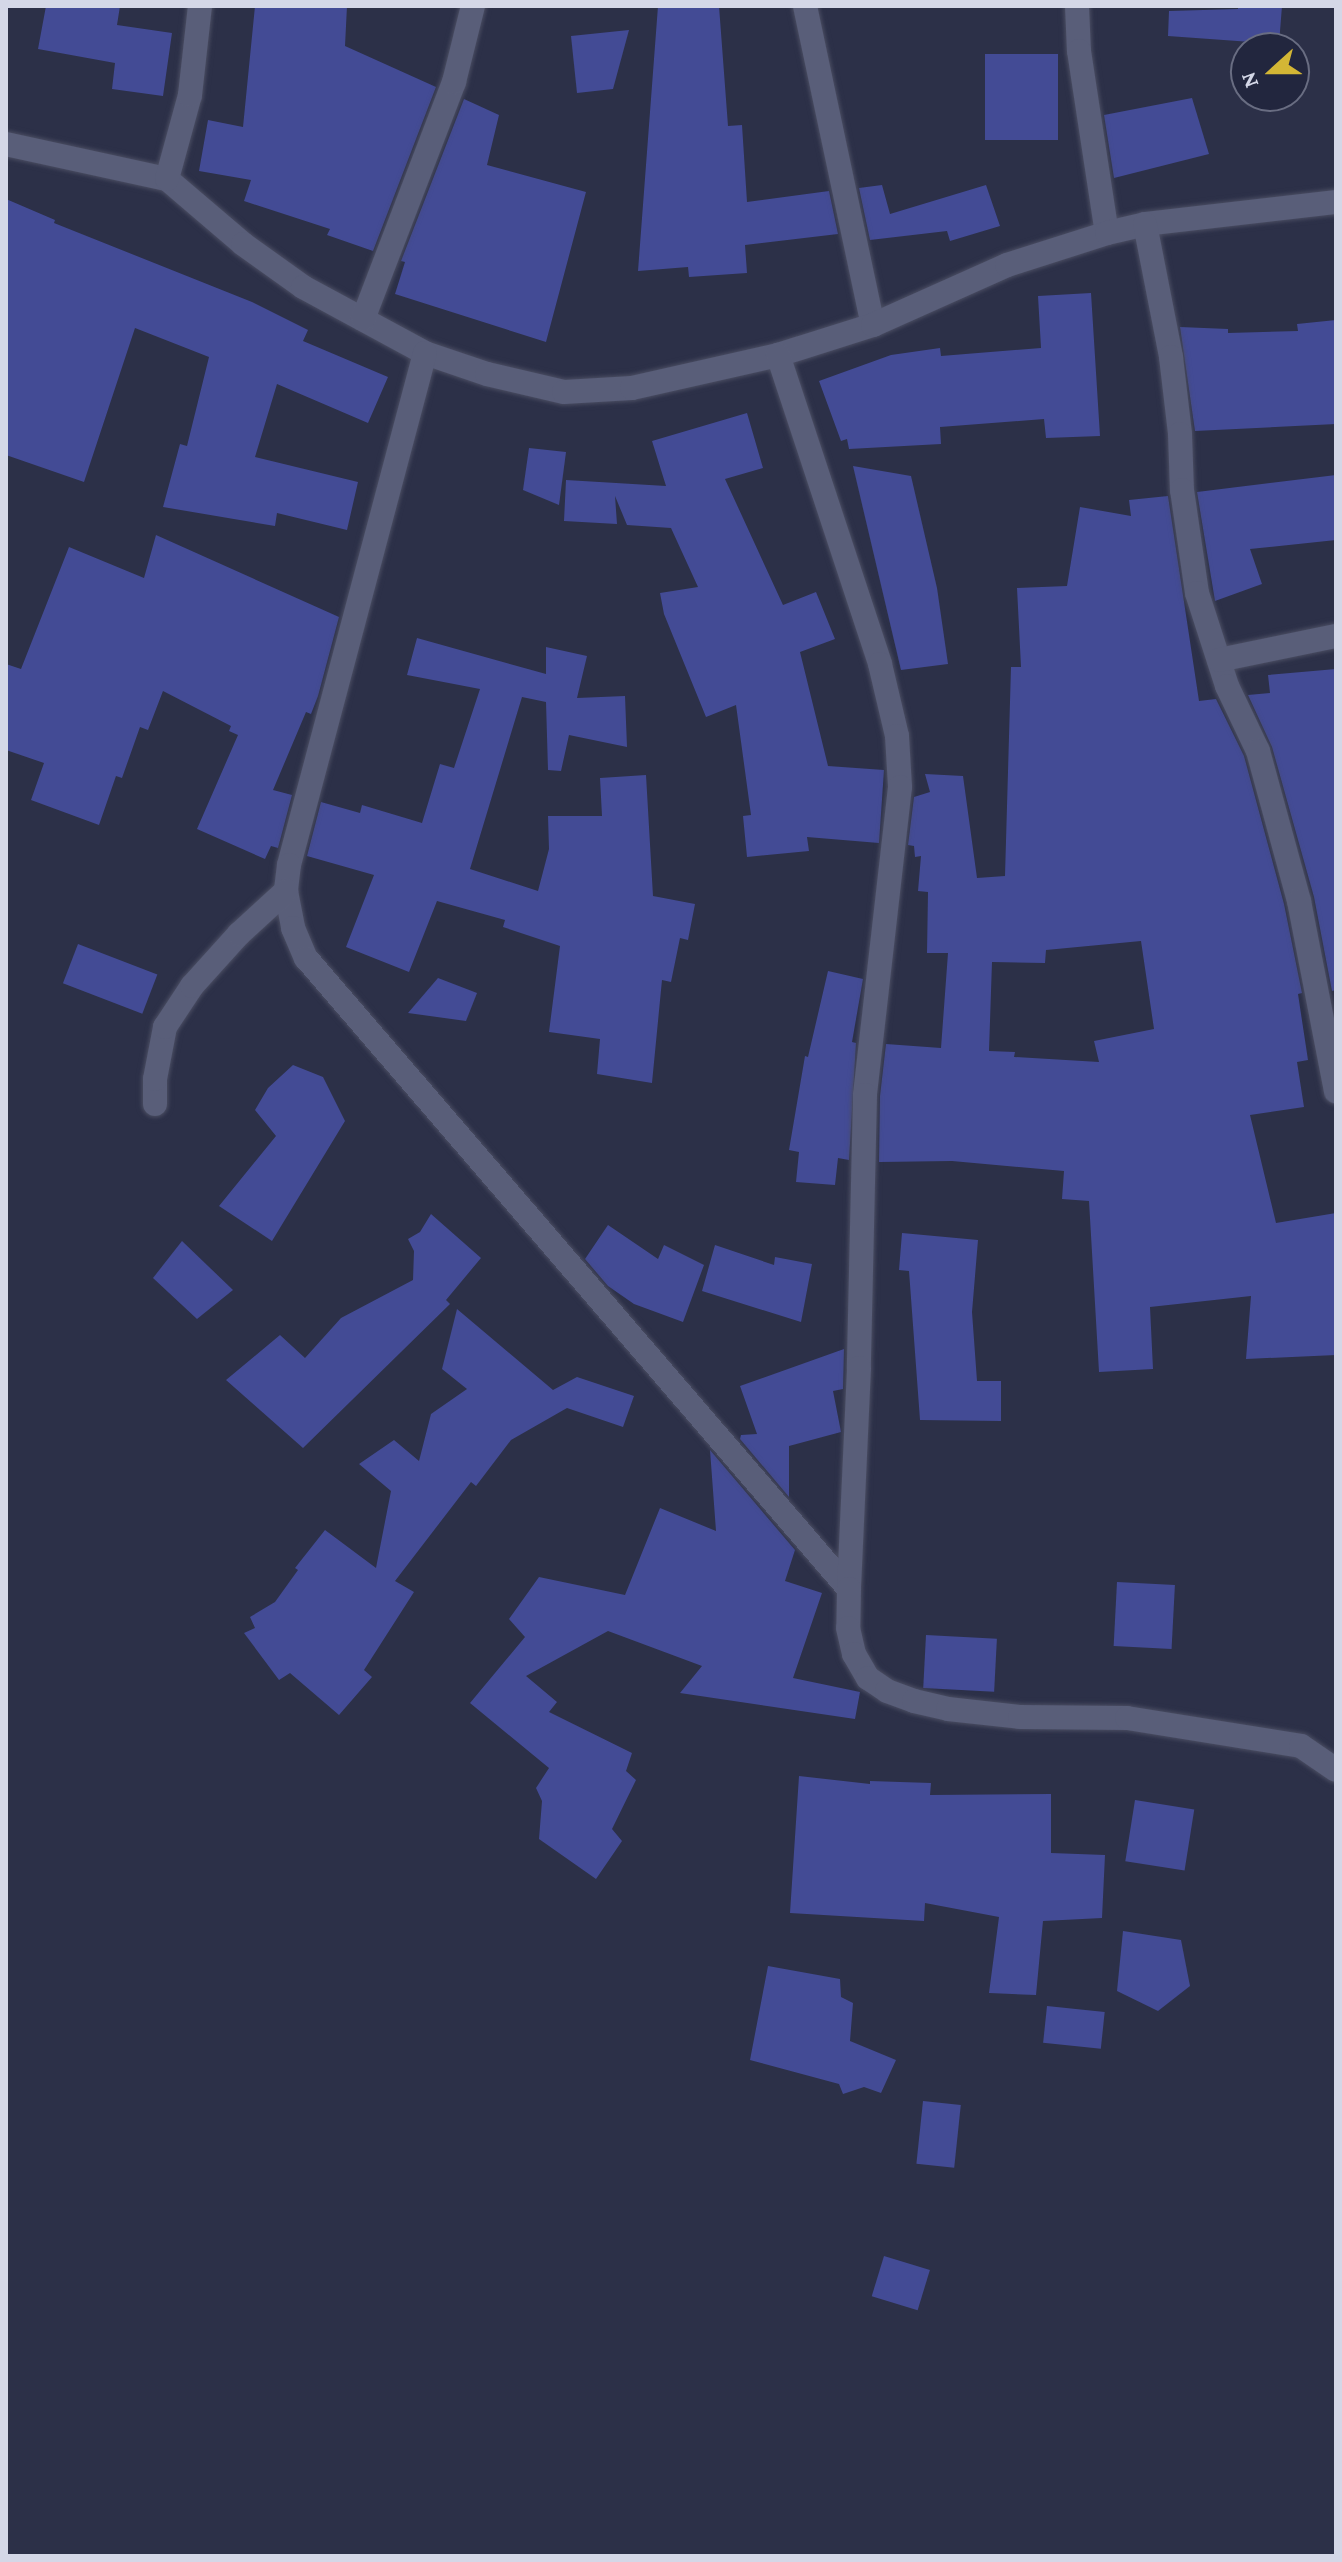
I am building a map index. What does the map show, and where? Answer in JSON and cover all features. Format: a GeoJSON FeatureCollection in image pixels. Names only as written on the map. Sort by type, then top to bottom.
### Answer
{"type":"FeatureCollection","features":[{"type":"Feature","properties":{"kind":"street"},"geometry":{"type":"LineString","coordinates":[[167,179],[190,95],[200,6]]}},
{"type":"Feature","properties":{"kind":"street"},"geometry":{"type":"LineString","coordinates":[[363,319],[454,82],[473,6]]}},
{"type":"Feature","properties":{"kind":"street"},"geometry":{"type":"LineString","coordinates":[[805,6],[873,325]]}},
{"type":"Feature","properties":{"kind":"street"},"geometry":{"type":"LineString","coordinates":[[1077,6],[1079,51],[1107,233]]}},
{"type":"Feature","properties":{"kind":"street"},"geometry":{"type":"LineString","coordinates":[[6,144],[167,179],[243,244],[303,287],[425,353],[487,374],[564,392],[632,388],[778,355],[873,325],[1007,265],[1107,233],[1145,224],[1336,202]]}},
{"type":"Feature","properties":{"kind":"street"},"geometry":{"type":"LineString","coordinates":[[1145,224],[1171,357],[1180,434],[1182,490],[1197,593],[1219,660],[1262,766],[1299,901],[1333,1057],[1336,1091]]}},
{"type":"Feature","properties":{"kind":"street"},"geometry":{"type":"LineString","coordinates":[[425,353],[289,865],[286,891],[293,928],[306,958],[849,1589]]}},
{"type":"Feature","properties":{"kind":"street"},"geometry":{"type":"LineString","coordinates":[[778,355],[880,664],[897,736],[899,762],[893,866],[865,1095],[859,1368],[848,1628],[854,1654],[868,1678],[887,1691],[948,1709],[1020,1717],[1127,1718],[1301,1746],[1336,1770]]}},
{"type":"Feature","properties":{"kind":"street"},"geometry":{"type":"LineString","coordinates":[[1219,660],[1336,636]]}},
{"type":"Feature","properties":{"kind":"street"},"geometry":{"type":"LineString","coordinates":[[155,1104],[155,1079],[165,1027],[192,986],[239,934],[286,891]]}},
{"type":"Feature","properties":{"kind":"building"},"geometry":{"type":"Polygon","coordinates":[[[46,6],[120,6],[117,25],[172,33],[163,96],[112,89],[115,63],[38,49],[46,6]]]}},
{"type":"Feature","properties":{"kind":"building"},"geometry":{"type":"Polygon","coordinates":[[[255,6],[347,6],[345,46],[436,87],[373,251],[327,235],[330,229],[244,201],[251,180],[199,171],[208,120],[243,127],[255,6]]]}},
{"type":"Feature","properties":{"kind":"building"},"geometry":{"type":"Polygon","coordinates":[[[658,6],[719,6],[728,126],[742,125],[747,202],[829,191],[838,234],[745,245],[747,273],[689,277],[688,267],[638,271],[658,6]]]}},
{"type":"Feature","properties":{"kind":"building"},"geometry":{"type":"Polygon","coordinates":[[[1238,6],[1282,6],[1280,32],[1230,32],[1230,40],[1168,36],[1169,11],[1238,9],[1238,6]]]}},
{"type":"Feature","properties":{"kind":"building"},"geometry":{"type":"Polygon","coordinates":[[[629,30],[613,89],[577,93],[571,36],[629,30]]]}},
{"type":"Feature","properties":{"kind":"building"},"geometry":{"type":"Polygon","coordinates":[[[985,54],[1058,54],[1058,140],[985,140],[985,54]]]}},
{"type":"Feature","properties":{"kind":"building"},"geometry":{"type":"Polygon","coordinates":[[[1192,98],[1209,154],[1114,178],[1104,115],[1192,98]]]}},
{"type":"Feature","properties":{"kind":"building"},"geometry":{"type":"Polygon","coordinates":[[[464,99],[499,115],[487,165],[586,192],[546,342],[395,294],[405,262],[401,261],[464,99]]]}},
{"type":"Feature","properties":{"kind":"building"},"geometry":{"type":"Polygon","coordinates":[[[882,185],[890,214],[986,185],[1000,226],[950,241],[947,231],[870,240],[859,188],[882,185]]]}},
{"type":"Feature","properties":{"kind":"building"},"geometry":{"type":"Polygon","coordinates":[[[6,199],[55,220],[54,223],[252,302],[308,330],[303,341],[388,377],[368,423],[277,384],[255,457],[358,482],[347,530],[277,513],[275,526],[163,507],[180,444],[187,446],[209,357],[135,328],[84,482],[6,455],[6,199]]]}},
{"type":"Feature","properties":{"kind":"building"},"geometry":{"type":"Polygon","coordinates":[[[1091,293],[1100,436],[1046,438],[1044,419],[940,427],[941,444],[849,449],[847,439],[841,441],[819,381],[891,355],[940,348],[941,356],[1041,348],[1038,296],[1091,293]]]}},
{"type":"Feature","properties":{"kind":"building"},"geometry":{"type":"Polygon","coordinates":[[[1336,320],[1336,424],[1195,431],[1180,327],[1228,329],[1228,333],[1298,331],[1297,324],[1336,320]]]}},
{"type":"Feature","properties":{"kind":"building"},"geometry":{"type":"Polygon","coordinates":[[[747,413],[763,468],[725,479],[783,605],[816,592],[835,639],[800,652],[828,766],[884,770],[879,843],[807,837],[809,851],[747,857],[743,816],[751,815],[736,705],[706,717],[664,614],[660,593],[698,587],[671,528],[627,525],[615,496],[617,524],[564,521],[566,480],[666,486],[652,441],[747,413]]]}},
{"type":"Feature","properties":{"kind":"building"},"geometry":{"type":"Polygon","coordinates":[[[529,448],[566,452],[559,505],[523,490],[529,448]]]}},
{"type":"Feature","properties":{"kind":"building"},"geometry":{"type":"Polygon","coordinates":[[[853,466],[911,476],[937,588],[948,664],[901,670],[853,466]]]}},
{"type":"Feature","properties":{"kind":"building"},"geometry":{"type":"Polygon","coordinates":[[[1336,475],[1336,540],[1250,549],[1262,584],[1215,601],[1197,492],[1336,475]]]}},
{"type":"Feature","properties":{"kind":"building"},"geometry":{"type":"Polygon","coordinates":[[[1168,496],[1199,701],[1216,699],[1244,756],[1284,904],[1302,993],[1298,994],[1308,1060],[1297,1062],[1304,1107],[1250,1115],[1276,1223],[1336,1213],[1336,1355],[1246,1359],[1251,1296],[1150,1307],[1153,1369],[1099,1372],[1089,1201],[1062,1199],[1064,1171],[952,1161],[879,1162],[880,1096],[886,1044],[941,1048],[948,953],[927,953],[928,892],[918,891],[921,856],[915,857],[914,846],[908,845],[914,797],[930,792],[925,774],[963,776],[977,878],[1005,876],[1011,667],[1021,667],[1017,588],[1067,586],[1080,507],[1131,516],[1129,500],[1168,496]],[[1141,941],[1046,950],[1045,963],[992,962],[989,1051],[1015,1052],[1014,1057],[1099,1062],[1094,1041],[1154,1029],[1141,941]]]}},
{"type":"Feature","properties":{"kind":"building"},"geometry":{"type":"Polygon","coordinates":[[[156,535],[339,617],[318,696],[311,714],[306,712],[273,790],[292,795],[278,848],[271,846],[265,859],[197,829],[238,735],[229,731],[231,726],[163,691],[148,730],[140,727],[122,778],[116,776],[99,825],[31,800],[44,763],[6,750],[6,664],[21,669],[69,547],[144,578],[156,535]]]}},
{"type":"Feature","properties":{"kind":"building"},"geometry":{"type":"Polygon","coordinates":[[[417,638],[546,674],[546,647],[587,656],[577,698],[625,696],[627,747],[569,735],[561,771],[548,770],[546,702],[522,697],[470,869],[538,891],[549,849],[548,816],[602,816],[600,778],[646,775],[653,896],[695,904],[688,940],[680,938],[671,982],[662,980],[652,1083],[597,1074],[600,1039],[549,1032],[560,946],[503,927],[505,920],[437,901],[409,972],[346,947],[374,875],[307,856],[321,802],[360,813],[362,805],[422,823],[440,764],[454,768],[480,689],[407,675],[417,638]]]}},
{"type":"Feature","properties":{"kind":"building"},"geometry":{"type":"Polygon","coordinates":[[[1336,669],[1336,990],[1332,991],[1314,897],[1272,747],[1248,695],[1270,693],[1268,675],[1336,669]]]}},
{"type":"Feature","properties":{"kind":"building"},"geometry":{"type":"Polygon","coordinates":[[[78,944],[157,974],[142,1014],[63,983],[78,944]]]}},
{"type":"Feature","properties":{"kind":"building"},"geometry":{"type":"Polygon","coordinates":[[[828,971],[863,979],[852,1042],[856,1043],[849,1160],[838,1158],[835,1185],[796,1182],[799,1152],[789,1150],[805,1056],[808,1057],[828,971]]]}},
{"type":"Feature","properties":{"kind":"building"},"geometry":{"type":"Polygon","coordinates":[[[438,978],[477,993],[466,1021],[408,1013],[438,978]]]}},
{"type":"Feature","properties":{"kind":"building"},"geometry":{"type":"Polygon","coordinates":[[[293,1065],[323,1077],[345,1121],[272,1241],[219,1206],[276,1136],[255,1110],[268,1088],[293,1065]]]}},
{"type":"Feature","properties":{"kind":"building"},"geometry":{"type":"Polygon","coordinates":[[[431,1214],[481,1258],[446,1300],[450,1304],[303,1448],[226,1380],[280,1335],[305,1358],[341,1318],[413,1280],[414,1251],[408,1239],[420,1232],[431,1214]]]}},
{"type":"Feature","properties":{"kind":"building"},"geometry":{"type":"Polygon","coordinates":[[[608,1225],[658,1259],[664,1245],[704,1265],[683,1322],[634,1304],[608,1286],[585,1259],[608,1225]]]}},
{"type":"Feature","properties":{"kind":"building"},"geometry":{"type":"Polygon","coordinates":[[[902,1233],[978,1240],[972,1312],[977,1381],[1001,1381],[1001,1421],[920,1420],[909,1271],[899,1270],[902,1233]]]}},
{"type":"Feature","properties":{"kind":"building"},"geometry":{"type":"Polygon","coordinates":[[[182,1241],[233,1290],[197,1319],[153,1278],[182,1241]]]}},
{"type":"Feature","properties":{"kind":"building"},"geometry":{"type":"Polygon","coordinates":[[[715,1245],[774,1265],[775,1257],[812,1264],[801,1322],[702,1291],[715,1245]]]}},
{"type":"Feature","properties":{"kind":"building"},"geometry":{"type":"Polygon","coordinates":[[[457,1309],[553,1390],[577,1377],[634,1396],[623,1427],[567,1408],[511,1440],[476,1486],[471,1482],[395,1581],[414,1592],[364,1670],[372,1677],[339,1715],[290,1673],[279,1680],[244,1633],[255,1628],[250,1617],[275,1602],[298,1570],[295,1568],[325,1530],[376,1568],[391,1491],[359,1464],[394,1440],[419,1461],[431,1414],[467,1389],[442,1369],[457,1309]]]}},
{"type":"Feature","properties":{"kind":"building"},"geometry":{"type":"Polygon","coordinates":[[[844,1349],[843,1389],[833,1391],[841,1432],[789,1446],[789,1497],[740,1439],[741,1435],[757,1434],[740,1386],[844,1349]]]}},
{"type":"Feature","properties":{"kind":"building"},"geometry":{"type":"Polygon","coordinates":[[[710,1450],[795,1550],[785,1581],[822,1593],[793,1678],[860,1692],[855,1719],[680,1693],[702,1666],[608,1631],[526,1676],[557,1702],[549,1712],[632,1753],[626,1771],[636,1780],[612,1829],[622,1841],[596,1879],[539,1839],[542,1801],[536,1788],[549,1768],[470,1703],[525,1637],[509,1619],[539,1577],[625,1595],[660,1508],[716,1531],[710,1450]]]}},
{"type":"Feature","properties":{"kind":"building"},"geometry":{"type":"Polygon","coordinates":[[[1117,1582],[1175,1585],[1172,1649],[1114,1646],[1117,1582]]]}},
{"type":"Feature","properties":{"kind":"building"},"geometry":{"type":"Polygon","coordinates":[[[926,1635],[997,1639],[994,1692],[923,1688],[926,1635]]]}},
{"type":"Feature","properties":{"kind":"building"},"geometry":{"type":"Polygon","coordinates":[[[799,1776],[870,1784],[870,1781],[931,1783],[930,1795],[1051,1794],[1051,1853],[1105,1855],[1102,1918],[1043,1921],[1036,1995],[989,1993],[999,1917],[925,1903],[924,1921],[790,1913],[799,1776]]]}},
{"type":"Feature","properties":{"kind":"building"},"geometry":{"type":"Polygon","coordinates":[[[1135,1800],[1194,1809],[1185,1871],[1125,1861],[1135,1800]]]}},
{"type":"Feature","properties":{"kind":"building"},"geometry":{"type":"Polygon","coordinates":[[[1123,1931],[1181,1940],[1190,1986],[1158,2011],[1117,1991],[1123,1931]]]}},
{"type":"Feature","properties":{"kind":"building"},"geometry":{"type":"Polygon","coordinates":[[[768,1966],[840,1979],[841,1997],[853,2003],[850,2041],[896,2060],[881,2093],[864,2087],[843,2094],[839,2084],[750,2060],[768,1966]]]}},
{"type":"Feature","properties":{"kind":"building"},"geometry":{"type":"Polygon","coordinates":[[[1047,2006],[1105,2012],[1101,2049],[1043,2043],[1047,2006]]]}},
{"type":"Feature","properties":{"kind":"building"},"geometry":{"type":"Polygon","coordinates":[[[923,2101],[961,2105],[954,2168],[916,2164],[923,2101]]]}},
{"type":"Feature","properties":{"kind":"building"},"geometry":{"type":"Polygon","coordinates":[[[884,2256],[930,2270],[918,2310],[872,2296],[884,2256]]]}}]}
